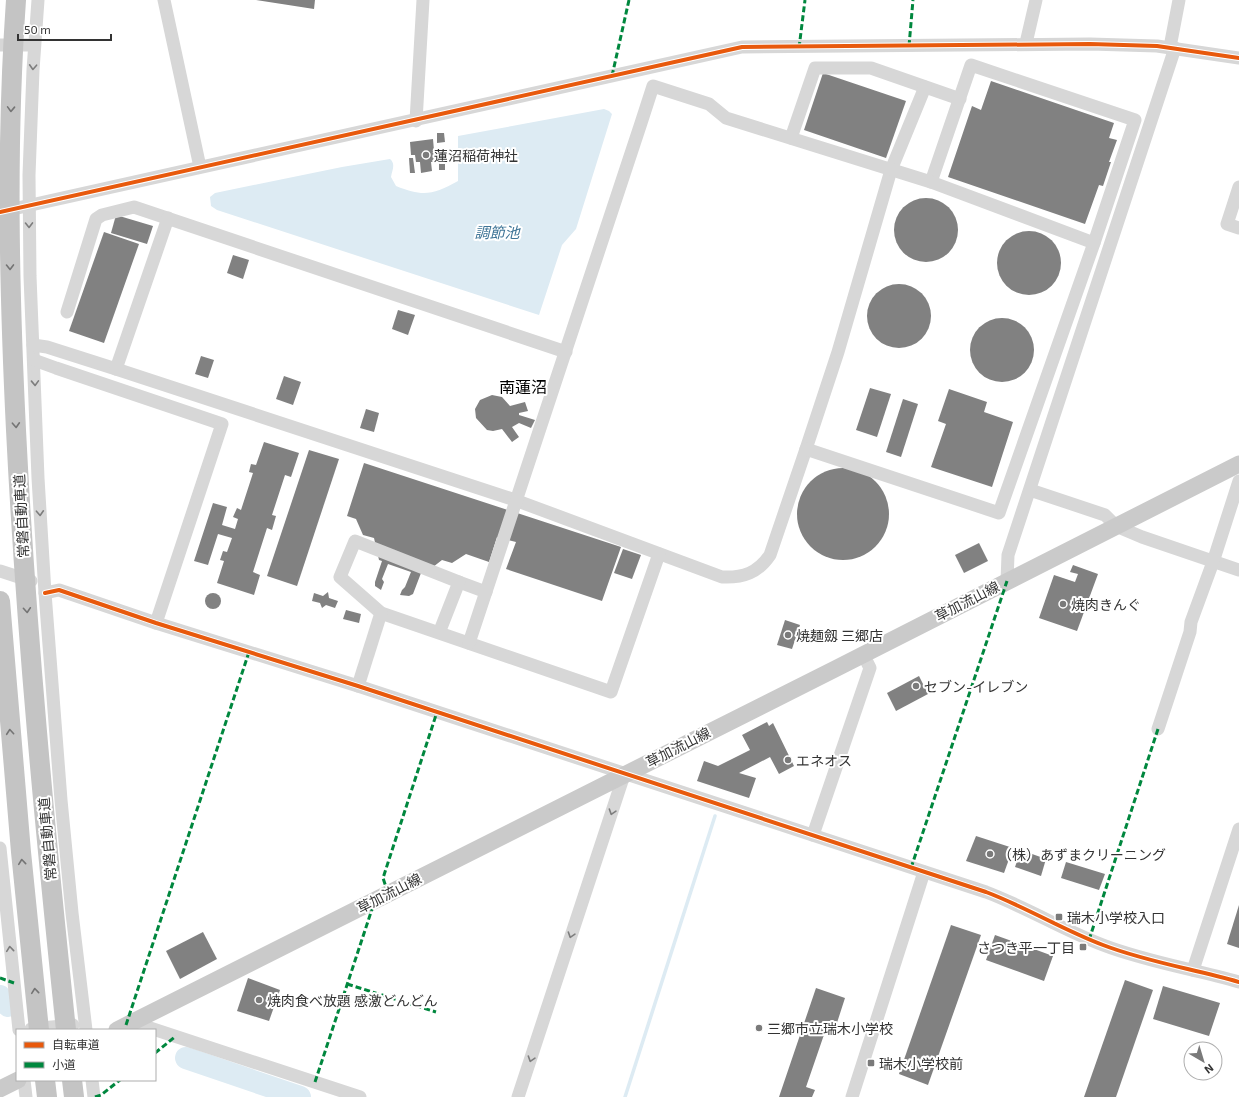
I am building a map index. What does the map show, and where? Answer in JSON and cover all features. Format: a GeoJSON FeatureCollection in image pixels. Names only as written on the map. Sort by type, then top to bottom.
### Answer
{"type":"FeatureCollection","features":[{"type":"Feature","properties":{"kind":"highway","name":"常磐自動車道"},"geometry":{"type":"LineString","coordinates":[[16,0],[12,59],[9,169],[13,381],[31,669],[66,1029]]}},
{"type":"Feature","properties":{"kind":"highway","name":"常磐自動車道"},"geometry":{"type":"LineString","coordinates":[[0,601],[21,852],[39,1029]]}},
{"type":"Feature","properties":{"kind":"highway"},"geometry":{"type":"LineString","coordinates":[[45,1081],[47,1097]]}},
{"type":"Feature","properties":{"kind":"highway"},"geometry":{"type":"LineString","coordinates":[[72,1081],[74,1097]]}},
{"type":"Feature","properties":{"kind":"main road","name":"草加流山線"},"geometry":{"type":"LineString","coordinates":[[119,1029],[1239,464]]}},
{"type":"Feature","properties":{"kind":"main road"},"geometry":{"type":"LineString","coordinates":[[0,1089],[16,1081]]}},
{"type":"Feature","properties":{"kind":"street"},"geometry":{"type":"LineString","coordinates":[[38,0],[34,45],[29,175],[38,478],[61,800],[72,913],[86,1027],[45,1029]]}},
{"type":"Feature","properties":{"kind":"street"},"geometry":{"type":"LineString","coordinates":[[164,0],[200,167]]}},
{"type":"Feature","properties":{"kind":"street"},"geometry":{"type":"LineString","coordinates":[[416,120],[423,0]]}},
{"type":"Feature","properties":{"kind":"street"},"geometry":{"type":"LineString","coordinates":[[1026,43],[1036,0]]}},
{"type":"Feature","properties":{"kind":"street"},"geometry":{"type":"LineString","coordinates":[[1007,582],[1008,555],[1173,48],[1179,0]]}},
{"type":"Feature","properties":{"kind":"street"},"geometry":{"type":"LineString","coordinates":[[0,212],[742,47],[909,46],[1026,43],[1123,44],[1173,48],[1239,58]]}},
{"type":"Feature","properties":{"kind":"street"},"geometry":{"type":"LineString","coordinates":[[0,45],[34,45]]}},
{"type":"Feature","properties":{"kind":"street"},"geometry":{"type":"LineString","coordinates":[[806,449],[999,513],[1094,243],[1135,120],[971,65],[931,182]]}},
{"type":"Feature","properties":{"kind":"street"},"geometry":{"type":"LineString","coordinates":[[791,138],[815,68],[870,68],[960,99]]}},
{"type":"Feature","properties":{"kind":"street"},"geometry":{"type":"LineString","coordinates":[[469,643],[515,500],[566,352],[654,86],[709,104],[726,118],[931,182],[1094,243]]}},
{"type":"Feature","properties":{"kind":"street"},"geometry":{"type":"LineString","coordinates":[[33,345],[47,347],[116,369],[515,500],[722,577],[736,578],[746,575],[765,564],[770,555],[838,352],[891,170],[925,87]]}},
{"type":"Feature","properties":{"kind":"street"},"geometry":{"type":"LineString","coordinates":[[1239,187],[1227,224],[1239,228]]}},
{"type":"Feature","properties":{"kind":"street"},"geometry":{"type":"LineString","coordinates":[[67,312],[96,219],[102,215],[134,207],[566,352]]}},
{"type":"Feature","properties":{"kind":"street"},"geometry":{"type":"LineString","coordinates":[[116,369],[168,218]]}},
{"type":"Feature","properties":{"kind":"street"},"geometry":{"type":"LineString","coordinates":[[34,360],[222,424],[156,623]]}},
{"type":"Feature","properties":{"kind":"street"},"geometry":{"type":"LineString","coordinates":[[1158,729],[1190,632],[1191,622],[1213,562],[1239,481]]}},
{"type":"Feature","properties":{"kind":"street"},"geometry":{"type":"LineString","coordinates":[[1030,490],[1105,515],[1116,526],[1142,537],[1239,570]]}},
{"type":"Feature","properties":{"kind":"street"},"geometry":{"type":"LineString","coordinates":[[486,592],[355,541],[340,577],[381,613],[611,692],[659,554]]}},
{"type":"Feature","properties":{"kind":"street"},"geometry":{"type":"LineString","coordinates":[[0,571],[45,589],[59,590],[156,623],[358,686],[1002,898],[1069,931],[1129,954],[1239,982]]}},
{"type":"Feature","properties":{"kind":"street"},"geometry":{"type":"LineString","coordinates":[[439,633],[459,582]]}},
{"type":"Feature","properties":{"kind":"street"},"geometry":{"type":"LineString","coordinates":[[358,686],[381,613]]}},
{"type":"Feature","properties":{"kind":"street"},"geometry":{"type":"LineString","coordinates":[[812,835],[870,668],[863,654]]}},
{"type":"Feature","properties":{"kind":"street"},"geometry":{"type":"LineString","coordinates":[[518,1097],[625,774]]}},
{"type":"Feature","properties":{"kind":"street"},"geometry":{"type":"LineString","coordinates":[[1193,970],[1239,829]]}},
{"type":"Feature","properties":{"kind":"street"},"geometry":{"type":"LineString","coordinates":[[0,848],[19,1029]]}},
{"type":"Feature","properties":{"kind":"street"},"geometry":{"type":"LineString","coordinates":[[852,1097],[924,872]]}},
{"type":"Feature","properties":{"kind":"street"},"geometry":{"type":"LineString","coordinates":[[132,1022],[153,1029]]}},
{"type":"Feature","properties":{"kind":"street"},"geometry":{"type":"LineString","coordinates":[[156,1030],[360,1097]]}},
{"type":"Feature","properties":{"kind":"street"},"geometry":{"type":"LineString","coordinates":[[24,1081],[26,1097]]}},
{"type":"Feature","properties":{"kind":"street"},"geometry":{"type":"LineString","coordinates":[[92,1081],[94,1097]]}},
{"type":"Feature","properties":{"kind":"water","name":"調節池"},"geometry":{"type":"Polygon","coordinates":[[[604,109],[612,114],[576,229],[562,245],[539,315],[217,210],[211,206],[210,197],[215,193],[342,167],[390,159],[393,163],[391,177],[396,186],[414,192],[435,192],[458,181],[458,136],[604,109]]]}},
{"type":"Feature","properties":{"kind":"building"},"geometry":{"type":"Polygon","coordinates":[[[256,0],[315,0],[314,9],[256,0]]]}},
{"type":"Feature","properties":{"kind":"building"},"geometry":{"type":"Polygon","coordinates":[[[823,73],[906,101],[886,158],[804,130],[823,73]]]}},
{"type":"Feature","properties":{"kind":"building"},"geometry":{"type":"Polygon","coordinates":[[[991,81],[1114,123],[1109,138],[1117,140],[1109,162],[1111,162],[1103,186],[1099,185],[1085,224],[948,177],[972,106],[981,110],[991,81]]]}},
{"type":"Feature","properties":{"kind":"building"},"geometry":{"type":"Polygon","coordinates":[[[437,133],[444,133],[445,142],[437,143],[437,133]]]}},
{"type":"Feature","properties":{"kind":"building"},"geometry":{"type":"Polygon","coordinates":[[[433,139],[435,162],[431,162],[432,171],[421,173],[420,162],[416,162],[415,155],[411,155],[410,142],[433,139]]]}},
{"type":"Feature","properties":{"kind":"building"},"geometry":{"type":"Polygon","coordinates":[[[409,158],[413,158],[415,173],[410,173],[409,158]]]}},
{"type":"Feature","properties":{"kind":"building"},"geometry":{"type":"Polygon","coordinates":[[[439,162],[445,162],[445,170],[439,170],[439,162]]]}},
{"type":"Feature","properties":{"kind":"building"},"geometry":{"type":"Polygon","coordinates":[[[920,198],[932,198],[949,207],[956,218],[958,230],[956,242],[949,253],[932,262],[920,262],[908,257],[899,248],[894,236],[894,224],[899,212],[908,203],[920,198]]]}},
{"type":"Feature","properties":{"kind":"building"},"geometry":{"type":"Polygon","coordinates":[[[116,215],[153,226],[147,244],[111,233],[116,215]]]}},
{"type":"Feature","properties":{"kind":"building"},"geometry":{"type":"Polygon","coordinates":[[[1023,231],[1035,231],[1052,240],[1059,251],[1061,263],[1059,275],[1052,286],[1035,295],[1023,295],[1011,290],[1002,281],[997,269],[997,257],[1002,245],[1011,236],[1023,231]]]}},
{"type":"Feature","properties":{"kind":"building"},"geometry":{"type":"Polygon","coordinates":[[[104,232],[139,244],[104,343],[69,331],[104,232]]]}},
{"type":"Feature","properties":{"kind":"building"},"geometry":{"type":"Polygon","coordinates":[[[233,255],[249,260],[243,279],[227,273],[233,255]]]}},
{"type":"Feature","properties":{"kind":"building"},"geometry":{"type":"Polygon","coordinates":[[[893,284],[905,284],[922,293],[929,304],[931,316],[929,328],[922,339],[905,348],[893,348],[881,343],[872,334],[867,322],[867,310],[872,298],[881,289],[893,284]]]}},
{"type":"Feature","properties":{"kind":"building"},"geometry":{"type":"Polygon","coordinates":[[[398,310],[415,315],[408,335],[392,329],[398,310]]]}},
{"type":"Feature","properties":{"kind":"building"},"geometry":{"type":"Polygon","coordinates":[[[996,318],[1008,318],[1025,327],[1032,338],[1034,350],[1032,362],[1025,373],[1008,382],[996,382],[984,377],[975,368],[970,356],[970,344],[975,332],[984,323],[996,318]]]}},
{"type":"Feature","properties":{"kind":"building"},"geometry":{"type":"Polygon","coordinates":[[[201,356],[214,360],[208,378],[195,374],[201,356]]]}},
{"type":"Feature","properties":{"kind":"building"},"geometry":{"type":"Polygon","coordinates":[[[284,376],[301,382],[293,405],[276,399],[284,376]]]}},
{"type":"Feature","properties":{"kind":"building"},"geometry":{"type":"Polygon","coordinates":[[[870,388],[891,394],[877,437],[856,430],[870,388]]]}},
{"type":"Feature","properties":{"kind":"building"},"geometry":{"type":"Polygon","coordinates":[[[949,389],[987,402],[984,412],[1013,422],[992,487],[931,467],[946,424],[938,421],[949,389]]]}},
{"type":"Feature","properties":{"kind":"building"},"geometry":{"type":"Polygon","coordinates":[[[492,395],[502,397],[510,406],[525,402],[528,411],[519,413],[519,415],[535,420],[531,428],[519,423],[512,427],[519,437],[512,442],[502,429],[493,431],[487,430],[476,418],[475,409],[480,400],[492,395]]]}},
{"type":"Feature","properties":{"kind":"building"},"geometry":{"type":"Polygon","coordinates":[[[903,399],[918,404],[901,457],[886,452],[903,399]]]}},
{"type":"Feature","properties":{"kind":"building"},"geometry":{"type":"Polygon","coordinates":[[[366,409],[379,413],[374,432],[360,428],[366,409]]]}},
{"type":"Feature","properties":{"kind":"building"},"geometry":{"type":"Polygon","coordinates":[[[264,442],[299,453],[291,477],[285,475],[272,515],[276,516],[272,530],[267,528],[253,572],[260,575],[254,595],[217,583],[224,561],[220,560],[223,551],[227,552],[232,538],[218,534],[208,565],[194,561],[213,503],[227,507],[222,525],[235,529],[238,519],[233,517],[237,508],[241,510],[253,473],[249,472],[251,464],[256,465],[264,442]]]}},
{"type":"Feature","properties":{"kind":"building"},"geometry":{"type":"Polygon","coordinates":[[[309,450],[339,459],[297,586],[267,576],[309,450]]]}},
{"type":"Feature","properties":{"kind":"building"},"geometry":{"type":"Polygon","coordinates":[[[364,463],[621,547],[602,601],[506,569],[516,542],[497,537],[489,562],[466,554],[452,563],[442,560],[424,574],[421,573],[413,594],[409,596],[400,595],[411,572],[388,564],[382,579],[384,582],[381,590],[375,586],[382,561],[379,560],[374,538],[363,535],[356,519],[347,516],[364,463]]]}},
{"type":"Feature","properties":{"kind":"building"},"geometry":{"type":"Polygon","coordinates":[[[843,468],[861,471],[876,481],[886,496],[889,514],[886,532],[876,547],[861,557],[843,560],[825,557],[810,547],[800,532],[797,514],[800,496],[810,481],[825,471],[843,468]]]}},
{"type":"Feature","properties":{"kind":"building"},"geometry":{"type":"Polygon","coordinates":[[[979,543],[988,561],[964,573],[955,555],[979,543]]]}},
{"type":"Feature","properties":{"kind":"building"},"geometry":{"type":"Polygon","coordinates":[[[623,549],[641,555],[632,579],[614,573],[623,549]]]}},
{"type":"Feature","properties":{"kind":"building"},"geometry":{"type":"Polygon","coordinates":[[[1073,565],[1098,574],[1077,631],[1039,618],[1054,575],[1075,582],[1078,574],[1070,572],[1073,565]]]}},
{"type":"Feature","properties":{"kind":"building"},"geometry":{"type":"Polygon","coordinates":[[[328,592],[329,598],[338,601],[335,608],[326,605],[322,608],[320,603],[312,601],[314,593],[323,596],[328,592]]]}},
{"type":"Feature","properties":{"kind":"building"},"geometry":{"type":"Polygon","coordinates":[[[213,593],[219,595],[221,601],[219,607],[213,609],[207,607],[205,601],[207,595],[213,593]]]}},
{"type":"Feature","properties":{"kind":"building"},"geometry":{"type":"Polygon","coordinates":[[[346,610],[361,614],[359,623],[343,619],[346,610]]]}},
{"type":"Feature","properties":{"kind":"building","name":"焼麺劔 三郷店"},"geometry":{"type":"Polygon","coordinates":[[[785,620],[800,625],[792,649],[777,645],[785,620]]]}},
{"type":"Feature","properties":{"kind":"building"},"geometry":{"type":"Polygon","coordinates":[[[919,676],[928,694],[896,711],[887,693],[919,676]]]}},
{"type":"Feature","properties":{"kind":"building"},"geometry":{"type":"Polygon","coordinates":[[[767,722],[769,726],[773,723],[794,766],[779,774],[770,757],[739,773],[756,778],[749,798],[697,781],[704,761],[718,766],[750,750],[742,735],[767,722]]]}},
{"type":"Feature","properties":{"kind":"building","name":"（株）あずまクリーニング"},"geometry":{"type":"Polygon","coordinates":[[[976,836],[1013,848],[1004,873],[966,861],[976,836]]]}},
{"type":"Feature","properties":{"kind":"building"},"geometry":{"type":"Polygon","coordinates":[[[1021,850],[1046,859],[1041,876],[1015,867],[1021,850]]]}},
{"type":"Feature","properties":{"kind":"building"},"geometry":{"type":"Polygon","coordinates":[[[1066,862],[1105,874],[1099,890],[1061,878],[1066,862]]]}},
{"type":"Feature","properties":{"kind":"building"},"geometry":{"type":"Polygon","coordinates":[[[1239,905],[1239,948],[1227,944],[1239,905]]]}},
{"type":"Feature","properties":{"kind":"building"},"geometry":{"type":"Polygon","coordinates":[[[951,925],[981,935],[928,1085],[899,1074],[951,925]]]}},
{"type":"Feature","properties":{"kind":"building"},"geometry":{"type":"Polygon","coordinates":[[[203,932],[217,959],[180,979],[166,951],[203,932]]]}},
{"type":"Feature","properties":{"kind":"building"},"geometry":{"type":"Polygon","coordinates":[[[995,935],[1053,956],[1044,981],[986,960],[995,935]]]}},
{"type":"Feature","properties":{"kind":"building","name":"焼肉食べ放題 感激どんどん"},"geometry":{"type":"Polygon","coordinates":[[[248,978],[280,990],[269,1021],[237,1011],[248,978]]]}},
{"type":"Feature","properties":{"kind":"building"},"geometry":{"type":"Polygon","coordinates":[[[1125,980],[1153,990],[1116,1097],[1084,1097],[1125,980]]]}},
{"type":"Feature","properties":{"kind":"building"},"geometry":{"type":"Polygon","coordinates":[[[1163,986],[1220,1003],[1209,1036],[1153,1019],[1163,986]]]}},
{"type":"Feature","properties":{"kind":"building"},"geometry":{"type":"Polygon","coordinates":[[[816,988],[845,998],[835,1029],[827,1026],[806,1087],[815,1090],[812,1097],[779,1097],[816,988]]]}},
{"type":"Feature","properties":{"kind":"waterway"},"geometry":{"type":"LineString","coordinates":[[625,1097],[715,816]]}},
{"type":"Feature","properties":{"kind":"waterway"},"geometry":{"type":"LineString","coordinates":[[0,996],[8,1006]]}},
{"type":"Feature","properties":{"kind":"waterway"},"geometry":{"type":"LineString","coordinates":[[186,1058],[300,1097]]}},
{"type":"Feature","properties":{"kind":"marked path"},"geometry":{"type":"LineString","coordinates":[[612,76],[629,0]]}},
{"type":"Feature","properties":{"kind":"marked path"},"geometry":{"type":"LineString","coordinates":[[799,48],[805,0]]}},
{"type":"Feature","properties":{"kind":"marked path"},"geometry":{"type":"LineString","coordinates":[[909,46],[913,0]]}},
{"type":"Feature","properties":{"kind":"marked path"},"geometry":{"type":"LineString","coordinates":[[911,868],[1007,581]]}},
{"type":"Feature","properties":{"kind":"marked path"},"geometry":{"type":"LineString","coordinates":[[126,1025],[249,652]]}},
{"type":"Feature","properties":{"kind":"marked path"},"geometry":{"type":"LineString","coordinates":[[388,893],[383,878],[437,712]]}},
{"type":"Feature","properties":{"kind":"marked path"},"geometry":{"type":"LineString","coordinates":[[1089,940],[1158,729]]}},
{"type":"Feature","properties":{"kind":"marked path"},"geometry":{"type":"LineString","coordinates":[[315,1082],[375,900]]}},
{"type":"Feature","properties":{"kind":"marked path"},"geometry":{"type":"LineString","coordinates":[[0,978],[14,983]]}},
{"type":"Feature","properties":{"kind":"marked path"},"geometry":{"type":"LineString","coordinates":[[347,984],[436,1012]]}},
{"type":"Feature","properties":{"kind":"marked path"},"geometry":{"type":"LineString","coordinates":[[156,1052],[176,1036]]}},
{"type":"Feature","properties":{"kind":"marked path"},"geometry":{"type":"LineString","coordinates":[[95,1097],[101,1095],[119,1081]]}},
{"type":"Feature","properties":{"kind":"cycle path"},"geometry":{"type":"LineString","coordinates":[[0,212],[742,47],[1090,44],[1157,46],[1239,58]]}},
{"type":"Feature","properties":{"kind":"cycle path"},"geometry":{"type":"LineString","coordinates":[[45,593],[59,590],[156,623],[358,686],[986,892],[1016,904],[1088,939],[1120,951],[1239,982]]}},
{"type":"Feature","properties":{"kind":"place","name":"蓮沼稲荷神社"},"geometry":{"type":"Point","coordinates":[426,155]}},
{"type":"Feature","properties":{"kind":"place","name":"焼肉きんぐ"},"geometry":{"type":"Point","coordinates":[1063,604]}},
{"type":"Feature","properties":{"kind":"place","name":"焼麺劔 三郷店"},"geometry":{"type":"Point","coordinates":[788,635]}},
{"type":"Feature","properties":{"kind":"place","name":"セブン-イレブン"},"geometry":{"type":"Point","coordinates":[916,686]}},
{"type":"Feature","properties":{"kind":"place","name":"エネオス"},"geometry":{"type":"Point","coordinates":[788,760]}},
{"type":"Feature","properties":{"kind":"place","name":"（株）あずまクリーニング"},"geometry":{"type":"Point","coordinates":[990,854]}},
{"type":"Feature","properties":{"kind":"place","name":"瑞木小学校入口"},"geometry":{"type":"Point","coordinates":[1059,917]}},
{"type":"Feature","properties":{"kind":"place","name":"さつき平一丁目"},"geometry":{"type":"Point","coordinates":[1083,947]}},
{"type":"Feature","properties":{"kind":"place","name":"焼肉食べ放題 感激どんどん"},"geometry":{"type":"Point","coordinates":[259,1000]}},
{"type":"Feature","properties":{"kind":"place","name":"三郷市立瑞木小学校"},"geometry":{"type":"Point","coordinates":[759,1028]}},
{"type":"Feature","properties":{"kind":"place","name":"瑞木小学校前"},"geometry":{"type":"Point","coordinates":[871,1063]}},
{"type":"Feature","properties":{"kind":"district","name":"南蓮沼"},"geometry":{"type":"Point","coordinates":[523,386]}}]}
